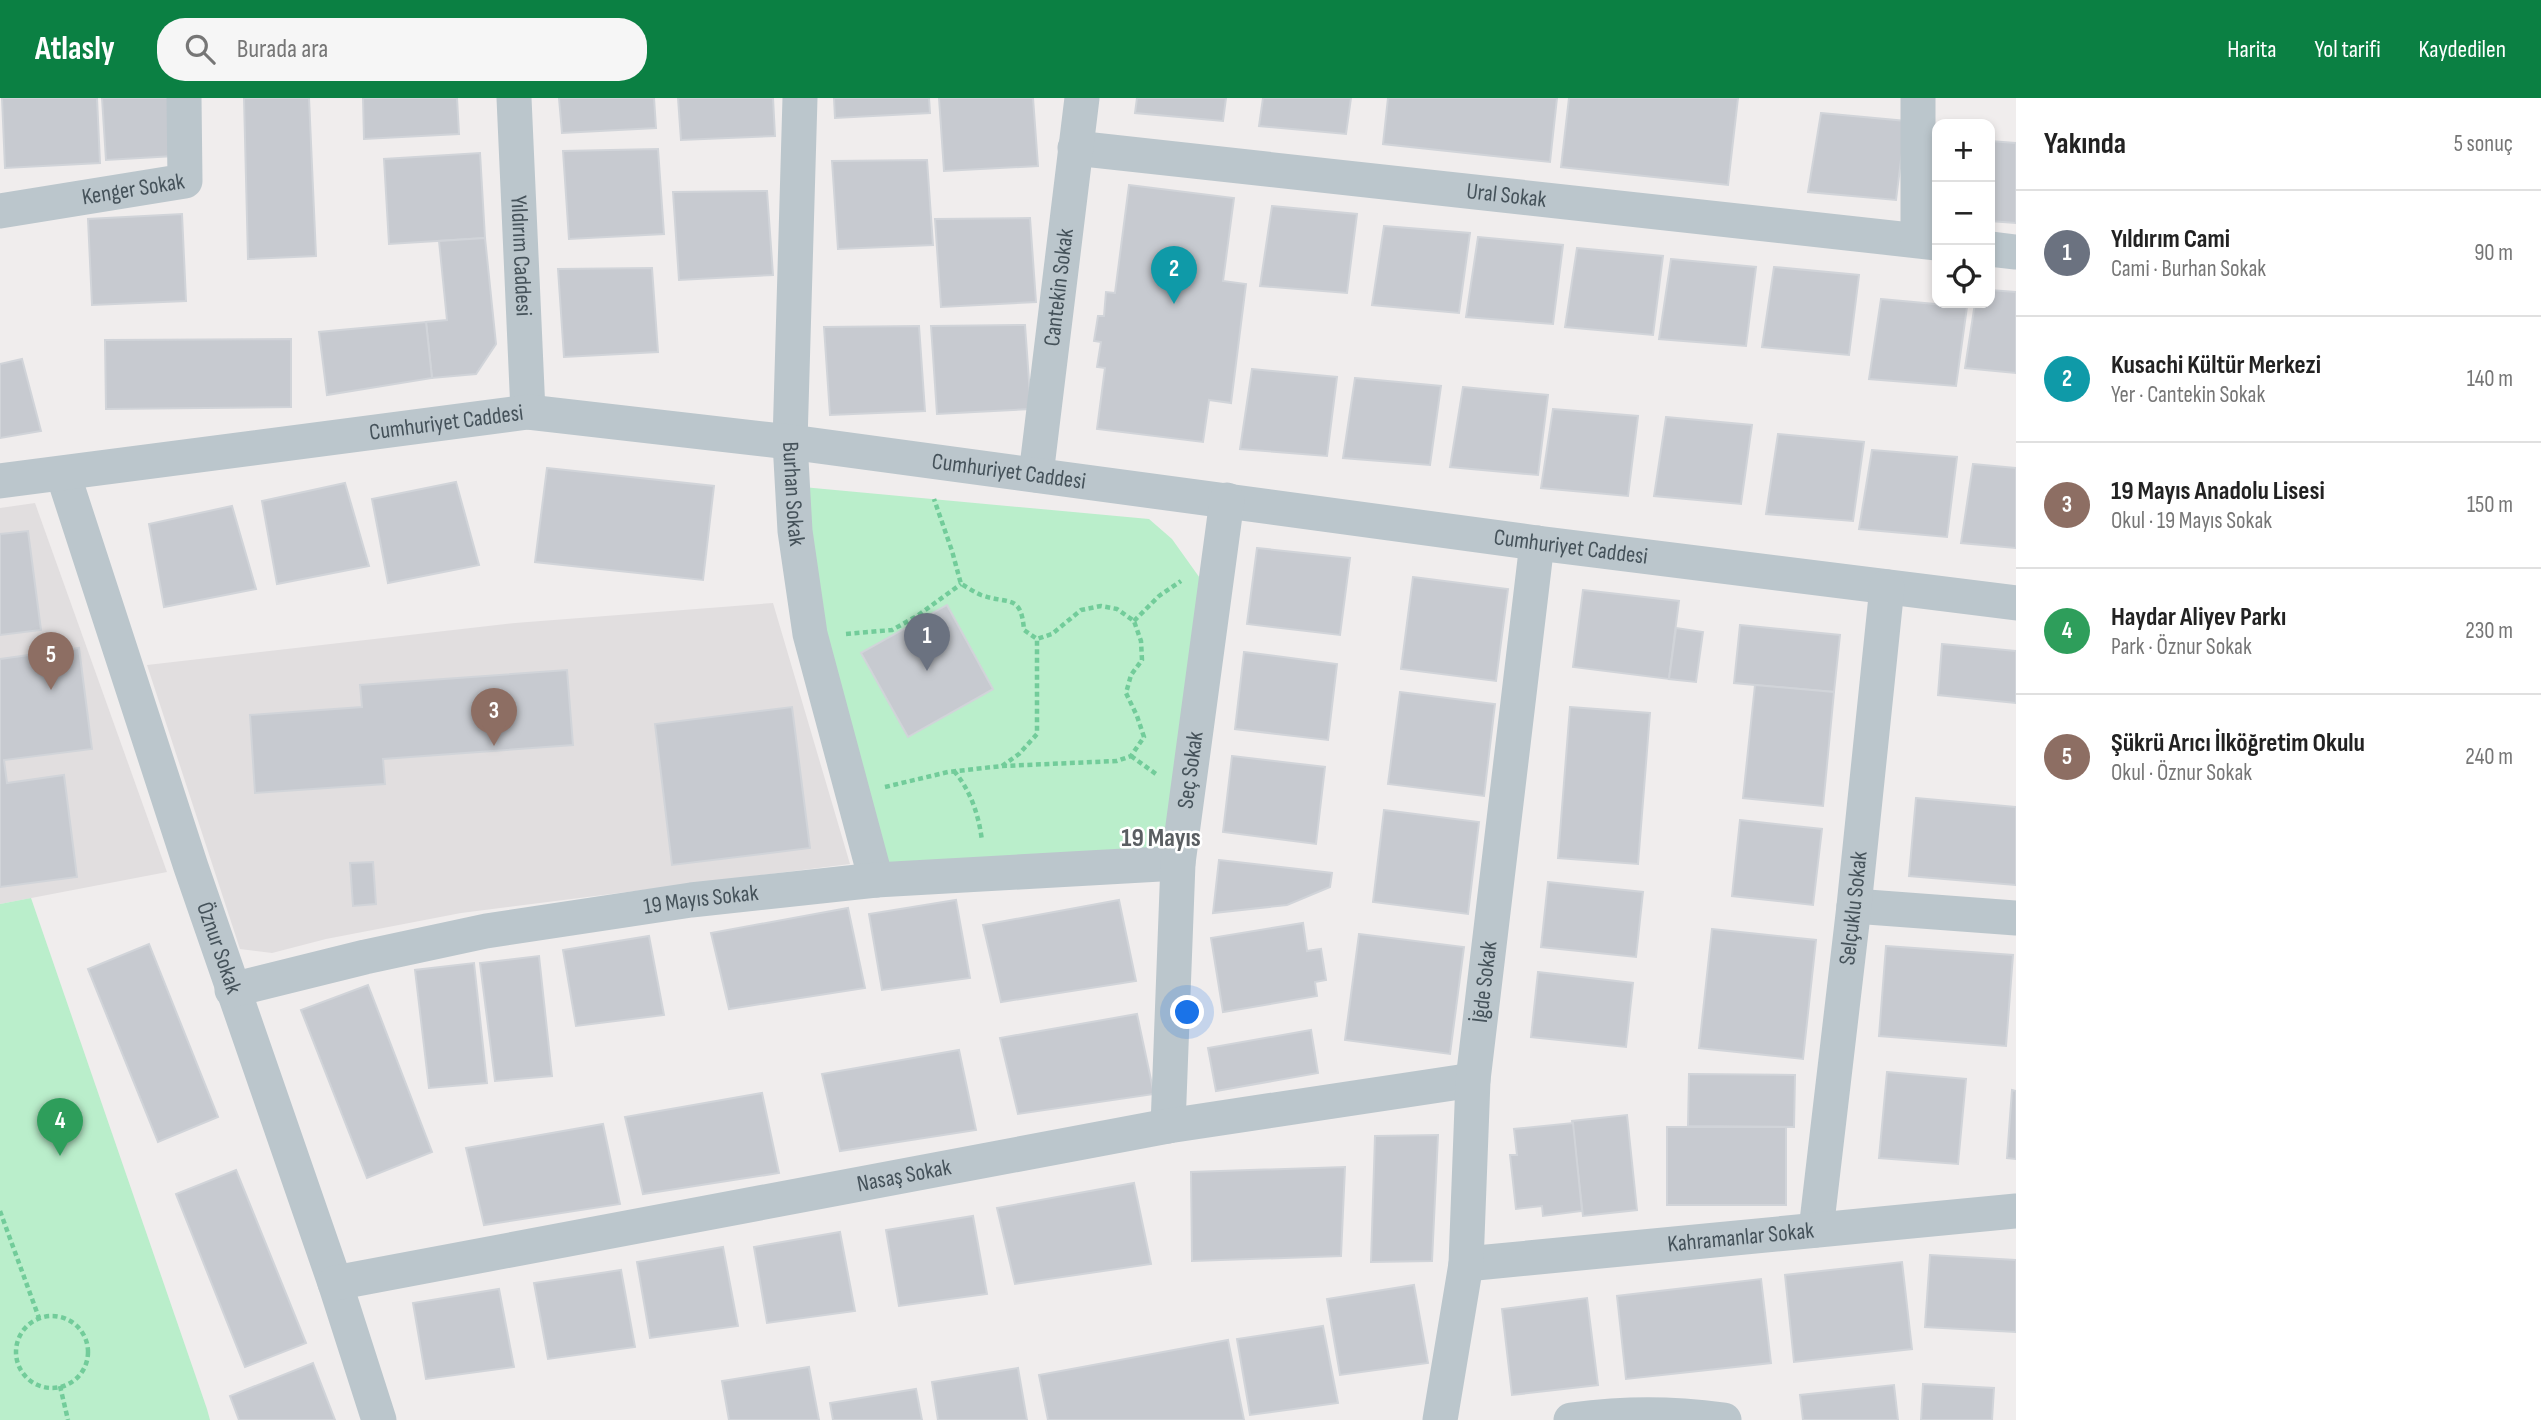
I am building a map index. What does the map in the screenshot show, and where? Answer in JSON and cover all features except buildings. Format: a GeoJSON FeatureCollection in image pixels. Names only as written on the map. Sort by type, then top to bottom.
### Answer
{"type":"FeatureCollection","features":[{"type":"Feature","properties":{"kind":"street","name":"Kenger Sokak"},"geometry":{"type":"LineString","coordinates":[[0,211],[185,181],[184,98]]}},
{"type":"Feature","properties":{"kind":"street","name":"Yıldırım Caddesi"},"geometry":{"type":"LineString","coordinates":[[514,98],[528,412]]}},
{"type":"Feature","properties":{"kind":"street","name":"Burhan Sokak"},"geometry":{"type":"LineString","coordinates":[[800,98],[790,442],[795,531],[810,634],[876,880]]}},
{"type":"Feature","properties":{"kind":"street","name":"Cantekin Sokak"},"geometry":{"type":"LineString","coordinates":[[1036,475],[1082,98]]}},
{"type":"Feature","properties":{"kind":"street"},"geometry":{"type":"LineString","coordinates":[[1918,98],[1927,242]]}},
{"type":"Feature","properties":{"kind":"street","name":"Ural Sokak"},"geometry":{"type":"LineString","coordinates":[[1075,148],[1927,242]]}},
{"type":"Feature","properties":{"kind":"street"},"geometry":{"type":"LineString","coordinates":[[1995,250],[2016,252]]}},
{"type":"Feature","properties":{"kind":"street","name":"Cumhuriyet Caddesi"},"geometry":{"type":"LineString","coordinates":[[0,481],[528,412],[790,442],[1537,543],[2016,603]]}},
{"type":"Feature","properties":{"kind":"street","name":"Öznur Sokak"},"geometry":{"type":"LineString","coordinates":[[63,474],[232,990],[335,1283],[379,1420]]}},
{"type":"Feature","properties":{"kind":"street","name":"Seç Sokak"},"geometry":{"type":"LineString","coordinates":[[1168,1126],[1178,863],[1227,500]]}},
{"type":"Feature","properties":{"kind":"street","name":"İğde Sokak"},"geometry":{"type":"LineString","coordinates":[[1440,1420],[1466,1264],[1473,1080],[1537,543]]}},
{"type":"Feature","properties":{"kind":"street","name":"Selçuklu Sokak"},"geometry":{"type":"LineString","coordinates":[[1816,1230],[1854,906],[1887,587]]}},
{"type":"Feature","properties":{"kind":"street","name":"19 Mayıs Sokak"},"geometry":{"type":"LineString","coordinates":[[232,990],[486,931],[691,900],[876,880],[1178,863]]}},
{"type":"Feature","properties":{"kind":"street"},"geometry":{"type":"LineString","coordinates":[[1854,906],[2016,918]]}},
{"type":"Feature","properties":{"kind":"street","name":"Nasaş Sokak"},"geometry":{"type":"LineString","coordinates":[[335,1283],[1168,1126],[1473,1080]]}},
{"type":"Feature","properties":{"kind":"street","name":"Kahramanlar Sokak"},"geometry":{"type":"LineString","coordinates":[[1466,1264],[2016,1211]]}},
{"type":"Feature","properties":{"kind":"street"},"geometry":{"type":"LineString","coordinates":[[1571,1420],[1619,1414],[1659,1413],[1724,1420]]}},
{"type":"Feature","properties":{"kind":"path"},"geometry":{"type":"LineString","coordinates":[[934,499],[953,551],[961,584],[981,595],[1013,601],[1022,612],[1024,630],[1037,639]]}},
{"type":"Feature","properties":{"kind":"path"},"geometry":{"type":"LineString","coordinates":[[1134,621],[1159,596],[1186,577]]}},
{"type":"Feature","properties":{"kind":"path"},"geometry":{"type":"LineString","coordinates":[[810,634],[892,630],[917,616],[961,584]]}},
{"type":"Feature","properties":{"kind":"path"},"geometry":{"type":"LineString","coordinates":[[854,794],[954,771],[1002,766],[1077,765],[1117,761],[1131,756],[1143,737],[1138,716],[1126,693],[1131,675],[1142,660],[1141,641],[1134,621],[1117,608],[1101,606],[1081,610],[1052,634],[1037,639]]}},
{"type":"Feature","properties":{"kind":"path"},"geometry":{"type":"LineString","coordinates":[[1002,766],[1019,754],[1037,734],[1037,639]]}},
{"type":"Feature","properties":{"kind":"path"},"geometry":{"type":"LineString","coordinates":[[954,771],[964,782],[980,827],[982,874]]}},
{"type":"Feature","properties":{"kind":"path"},"geometry":{"type":"LineString","coordinates":[[0,1211],[39,1318]]}},
{"type":"Feature","properties":{"kind":"path"},"geometry":{"type":"LineString","coordinates":[[39,1318],[64,1318],[75,1324],[88,1346],[88,1359],[84,1370],[72,1381],[60,1386],[40,1387],[30,1381],[18,1364],[15,1353],[17,1342],[22,1332],[39,1318]]}},
{"type":"Feature","properties":{"kind":"path"},"geometry":{"type":"LineString","coordinates":[[60,1386],[68,1420]]}},
{"type":"Feature","properties":{"kind":"shaded area"},"geometry":{"type":"Polygon","coordinates":[[[35,503],[167,872],[0,904],[0,508],[35,503]]]}},
{"type":"Feature","properties":{"kind":"shaded area"},"geometry":{"type":"Polygon","coordinates":[[[773,603],[850,864],[461,913],[326,939],[272,953],[240,949],[147,665],[515,623],[773,603]]]}},
{"type":"Feature","properties":{"kind":"green space"},"geometry":{"type":"Polygon","coordinates":[[[792,486],[1149,519],[1172,539],[1202,581],[1178,863],[876,880],[792,486]]]}},
{"type":"Feature","properties":{"kind":"green space"},"geometry":{"type":"Polygon","coordinates":[[[31,898],[210,1420],[0,1420],[0,904],[31,898]]]}},
{"type":"Feature","properties":{"kind":"place","name":"Kusachi Kültür Merkezi"},"geometry":{"type":"Point","coordinates":[1174,304]}},
{"type":"Feature","properties":{"kind":"place","name":"Yıldırım Cami"},"geometry":{"type":"Point","coordinates":[927,671]}},
{"type":"Feature","properties":{"kind":"place","name":"Şükrü Arıcı İlköğretim Okulu"},"geometry":{"type":"Point","coordinates":[51,690]}},
{"type":"Feature","properties":{"kind":"place","name":"19 Mayıs Anadolu Lisesi"},"geometry":{"type":"Point","coordinates":[494,746]}},
{"type":"Feature","properties":{"kind":"place","name":"Haydar Aliyev Parkı"},"geometry":{"type":"Point","coordinates":[60,1156]}},
{"type":"Feature","properties":{"kind":"district","name":"19 Mayıs"},"geometry":{"type":"Point","coordinates":[1161,838]}}]}
